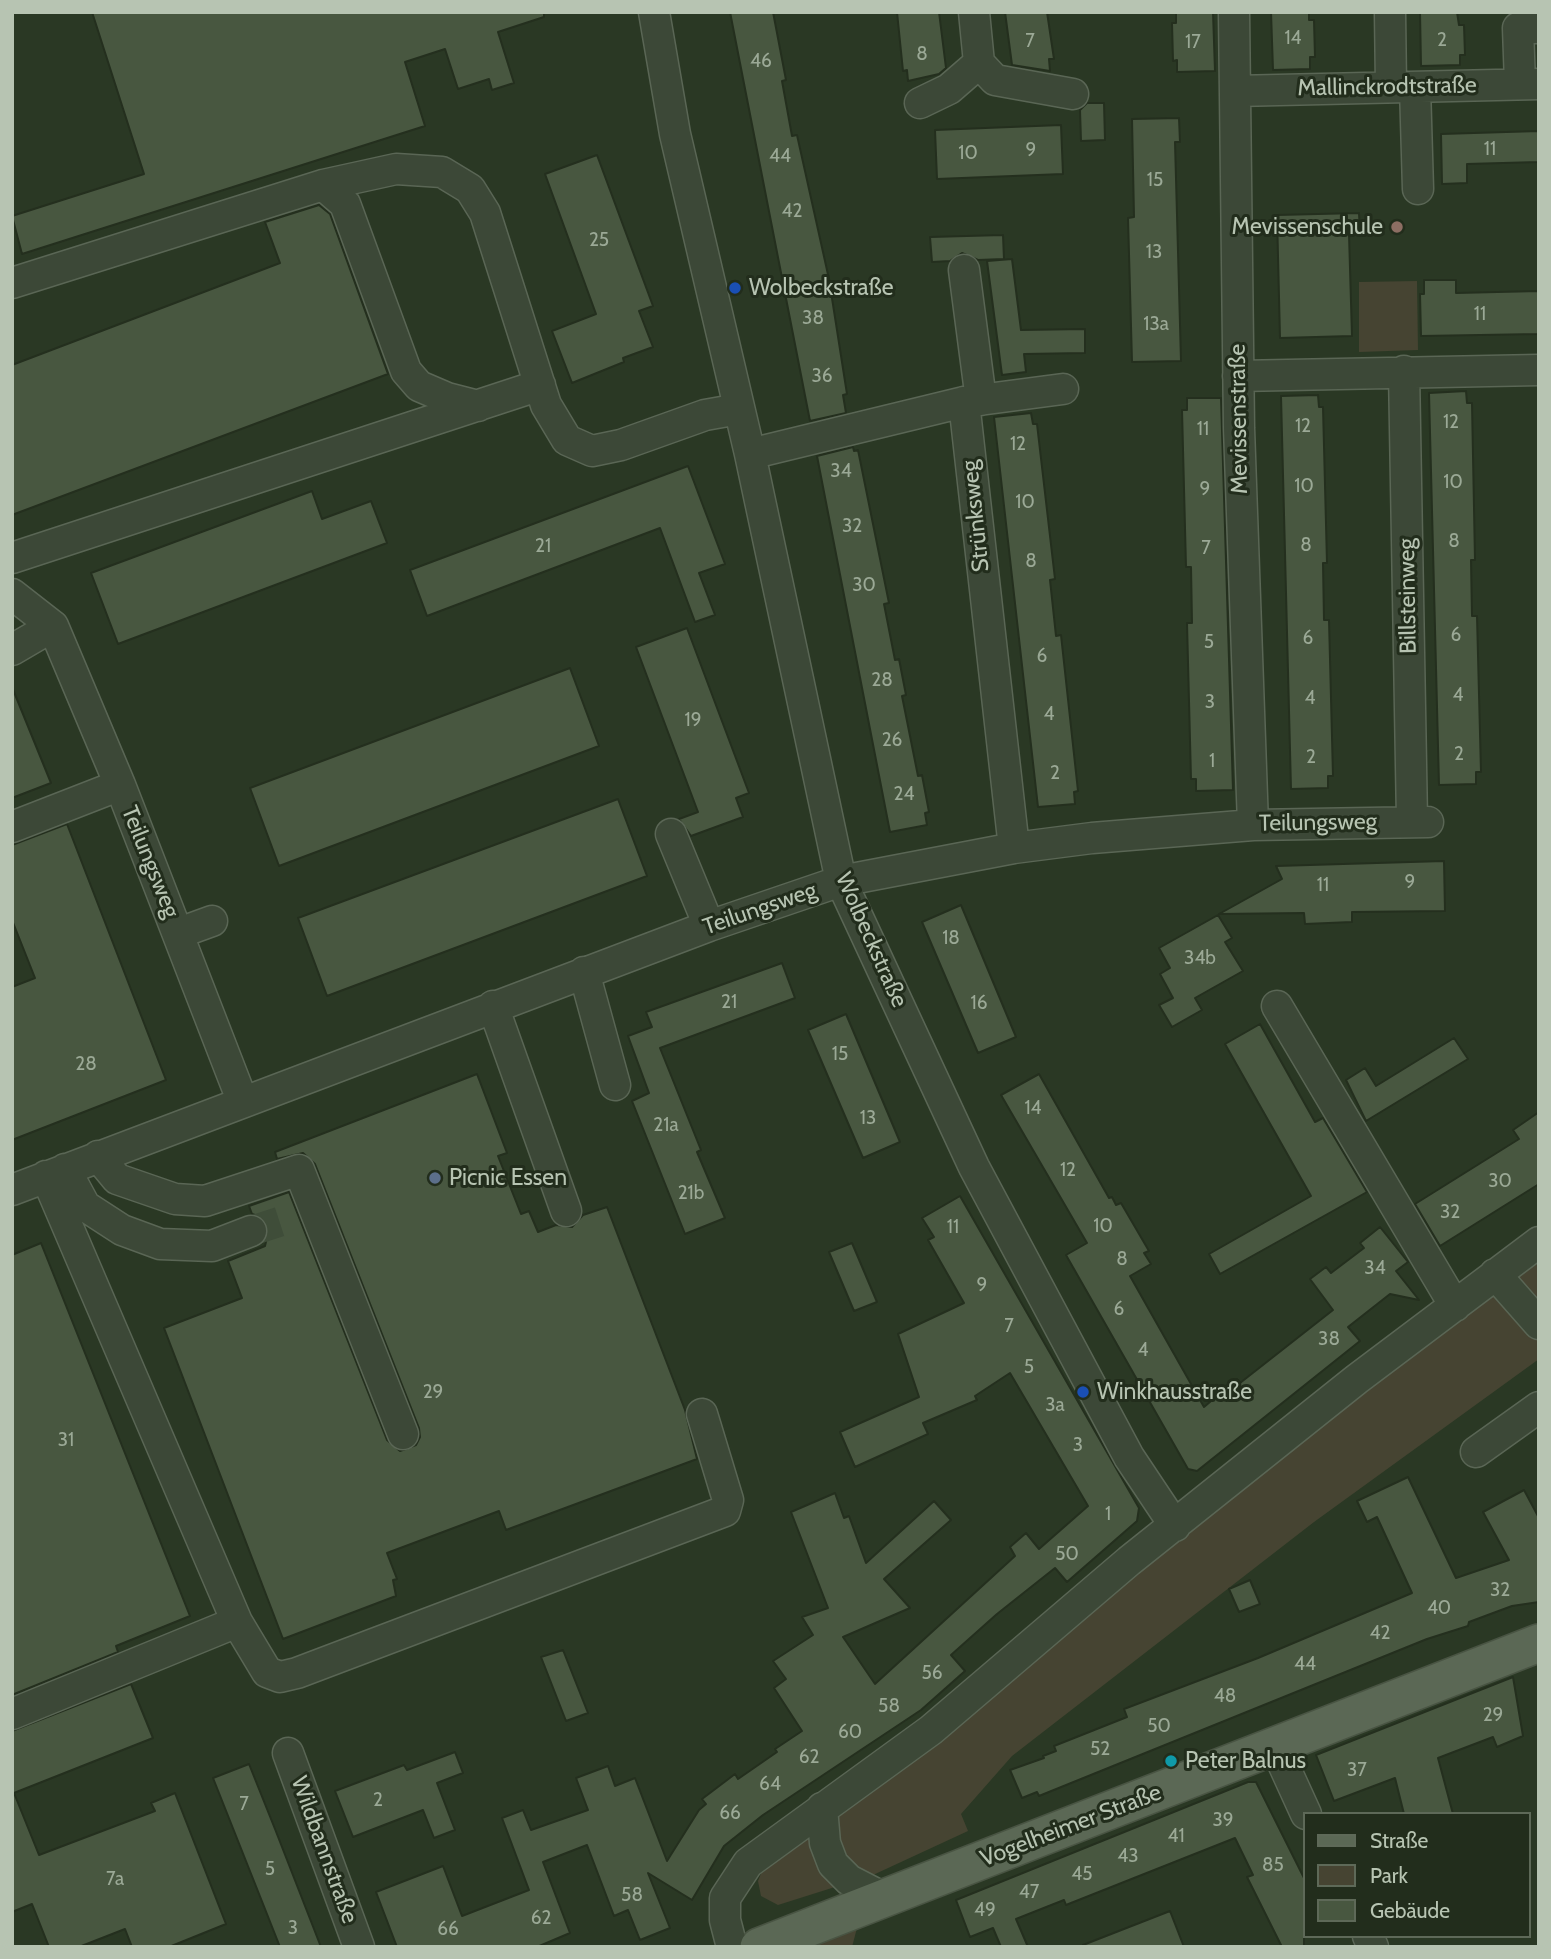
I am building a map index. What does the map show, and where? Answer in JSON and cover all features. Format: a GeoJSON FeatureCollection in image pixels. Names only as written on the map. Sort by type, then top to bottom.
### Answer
{"type":"FeatureCollection","features":[{"type":"Feature","properties":{"kind":"main road","name":"Vogelheimer Straße"},"geometry":{"type":"LineString","coordinates":[[759,1947],[1539,1643]]}},
{"type":"Feature","properties":{"kind":"street","name":"Wolbeckstraße"},"geometry":{"type":"LineString","coordinates":[[654,12],[675,134],[750,454],[841,881],[974,1167],[1129,1457],[1175,1526]]}},
{"type":"Feature","properties":{"kind":"street"},"geometry":{"type":"LineString","coordinates":[[974,12],[979,63],[995,80],[1073,94]]}},
{"type":"Feature","properties":{"kind":"street","name":"Mevissenstraße"},"geometry":{"type":"LineString","coordinates":[[1234,12],[1238,376],[1253,825]]}},
{"type":"Feature","properties":{"kind":"street"},"geometry":{"type":"LineString","coordinates":[[1390,12],[1418,189]]}},
{"type":"Feature","properties":{"kind":"street"},"geometry":{"type":"LineString","coordinates":[[1529,84],[1518,28],[1539,28]]}},
{"type":"Feature","properties":{"kind":"street"},"geometry":{"type":"LineString","coordinates":[[920,103],[949,89],[979,63]]}},
{"type":"Feature","properties":{"kind":"street","name":"Mallinckrodtstraße"},"geometry":{"type":"LineString","coordinates":[[1235,91],[1529,84]]}},
{"type":"Feature","properties":{"kind":"street"},"geometry":{"type":"LineString","coordinates":[[12,283],[323,185],[396,169],[442,172],[470,189],[485,214],[546,405],[567,440],[592,450],[621,446],[705,415],[739,409]]}},
{"type":"Feature","properties":{"kind":"street"},"geometry":{"type":"LineString","coordinates":[[323,185],[345,204],[406,371],[419,386],[447,398],[478,406]]}},
{"type":"Feature","properties":{"kind":"street","name":"Strünksweg"},"geometry":{"type":"LineString","coordinates":[[964,270],[972,401],[1014,848]]}},
{"type":"Feature","properties":{"kind":"street"},"geometry":{"type":"LineString","coordinates":[[1238,376],[1539,370]]}},
{"type":"Feature","properties":{"kind":"street","name":"Billsteinweg"},"geometry":{"type":"LineString","coordinates":[[1404,371],[1420,822]]}},
{"type":"Feature","properties":{"kind":"street"},"geometry":{"type":"LineString","coordinates":[[12,558],[540,385]]}},
{"type":"Feature","properties":{"kind":"street"},"geometry":{"type":"LineString","coordinates":[[750,454],[972,401],[1063,389]]}},
{"type":"Feature","properties":{"kind":"street"},"geometry":{"type":"LineString","coordinates":[[12,594],[53,626],[12,650]]}},
{"type":"Feature","properties":{"kind":"street","name":"Teilungsweg"},"geometry":{"type":"LineString","coordinates":[[53,626],[120,785],[242,1100]]}},
{"type":"Feature","properties":{"kind":"street"},"geometry":{"type":"LineString","coordinates":[[12,827],[120,785]]}},
{"type":"Feature","properties":{"kind":"street","name":"Teilungsweg"},"geometry":{"type":"LineString","coordinates":[[12,1189],[584,972],[841,881],[1014,848],[1117,835],[1253,825],[1420,822]]}},
{"type":"Feature","properties":{"kind":"street"},"geometry":{"type":"LineString","coordinates":[[671,834],[709,926]]}},
{"type":"Feature","properties":{"kind":"street"},"geometry":{"type":"LineString","coordinates":[[179,933],[212,921]]}},
{"type":"Feature","properties":{"kind":"street"},"geometry":{"type":"LineString","coordinates":[[584,972],[615,1085]]}},
{"type":"Feature","properties":{"kind":"street"},"geometry":{"type":"LineString","coordinates":[[493,1006],[566,1211]]}},
{"type":"Feature","properties":{"kind":"street"},"geometry":{"type":"LineString","coordinates":[[1277,1006],[1455,1306]]}},
{"type":"Feature","properties":{"kind":"street"},"geometry":{"type":"LineString","coordinates":[[99,1156],[117,1179],[185,1199],[205,1201],[299,1170],[403,1434]]}},
{"type":"Feature","properties":{"kind":"street"},"geometry":{"type":"LineString","coordinates":[[56,1173],[85,1206],[122,1230],[160,1244],[212,1246],[251,1231]]}},
{"type":"Feature","properties":{"kind":"street"},"geometry":{"type":"LineString","coordinates":[[56,1173],[237,1622],[267,1672],[280,1676],[297,1673],[725,1511],[728,1500],[702,1414]]}},
{"type":"Feature","properties":{"kind":"street"},"geometry":{"type":"LineString","coordinates":[[732,1947],[725,1920],[725,1898],[748,1863],[931,1730],[1129,1561],[1357,1380],[1539,1241]]}},
{"type":"Feature","properties":{"kind":"street"},"geometry":{"type":"LineString","coordinates":[[1495,1275],[1539,1324]]}},
{"type":"Feature","properties":{"kind":"street"},"geometry":{"type":"LineString","coordinates":[[1476,1452],[1539,1407]]}},
{"type":"Feature","properties":{"kind":"street"},"geometry":{"type":"LineString","coordinates":[[12,1714],[237,1622]]}},
{"type":"Feature","properties":{"kind":"street"},"geometry":{"type":"LineString","coordinates":[[1275,1746],[1305,1812]]}},
{"type":"Feature","properties":{"kind":"street","name":"Wildbannstraße"},"geometry":{"type":"LineString","coordinates":[[288,1753],[359,1947]]}},
{"type":"Feature","properties":{"kind":"street"},"geometry":{"type":"LineString","coordinates":[[822,1808],[825,1843],[833,1864],[849,1880],[884,1898]]}},
{"type":"Feature","properties":{"kind":"green space"},"geometry":{"type":"Polygon","coordinates":[[[1417,281],[1418,350],[1359,352],[1359,282],[1417,281]]]}},
{"type":"Feature","properties":{"kind":"green space"},"geometry":{"type":"Polygon","coordinates":[[[1539,1248],[1539,1359],[1314,1522],[1012,1756],[961,1814],[968,1831],[873,1875],[778,1905],[761,1896],[758,1881],[764,1866],[1539,1248]]]}},
{"type":"Feature","properties":{"kind":"green space"},"geometry":{"type":"Polygon","coordinates":[[[862,1909],[852,1947],[762,1947],[862,1909]]]}},
{"type":"Feature","properties":{"kind":"building"},"geometry":{"type":"Polygon","coordinates":[[[92,12],[544,12],[544,17],[498,32],[514,83],[492,90],[489,79],[458,89],[445,49],[405,62],[425,126],[22,254],[12,216],[144,174],[92,12]]]}},
{"type":"Feature","properties":{"kind":"building"},"geometry":{"type":"Polygon","coordinates":[[[730,12],[773,12],[786,80],[782,81],[792,136],[797,135],[829,279],[847,394],[843,395],[846,413],[810,421],[730,12]]]}},
{"type":"Feature","properties":{"kind":"building"},"geometry":{"type":"Polygon","coordinates":[[[897,12],[939,12],[946,68],[939,74],[908,81],[907,70],[903,71],[897,12]]]}},
{"type":"Feature","properties":{"kind":"building"},"geometry":{"type":"Polygon","coordinates":[[[1005,12],[1047,12],[1054,59],[1049,59],[1050,71],[1012,65],[1005,12]]]}},
{"type":"Feature","properties":{"kind":"building"},"geometry":{"type":"Polygon","coordinates":[[[1176,12],[1213,12],[1215,71],[1177,72],[1177,60],[1173,61],[1172,23],[1176,23],[1176,12]]]}},
{"type":"Feature","properties":{"kind":"building"},"geometry":{"type":"Polygon","coordinates":[[[1271,12],[1309,12],[1309,20],[1314,20],[1315,57],[1310,57],[1310,69],[1273,70],[1271,12]]]}},
{"type":"Feature","properties":{"kind":"building"},"geometry":{"type":"Polygon","coordinates":[[[1420,12],[1457,12],[1459,25],[1464,25],[1465,55],[1460,55],[1460,65],[1421,66],[1420,12]]]}},
{"type":"Feature","properties":{"kind":"building"},"geometry":{"type":"Polygon","coordinates":[[[1087,103],[1104,103],[1105,140],[1081,141],[1080,110],[1087,103]]]}},
{"type":"Feature","properties":{"kind":"building"},"geometry":{"type":"Polygon","coordinates":[[[1179,118],[1180,142],[1175,142],[1181,361],[1132,362],[1128,218],[1134,217],[1132,119],[1179,118]]]}},
{"type":"Feature","properties":{"kind":"building"},"geometry":{"type":"Polygon","coordinates":[[[1061,125],[1063,174],[937,179],[935,130],[1061,125]]]}},
{"type":"Feature","properties":{"kind":"building"},"geometry":{"type":"Polygon","coordinates":[[[1539,131],[1539,162],[1467,164],[1467,183],[1442,184],[1441,134],[1539,131]]]}},
{"type":"Feature","properties":{"kind":"building"},"geometry":{"type":"Polygon","coordinates":[[[597,155],[653,306],[639,311],[653,347],[623,358],[624,362],[572,383],[552,331],[596,314],[545,174],[597,155]]]}},
{"type":"Feature","properties":{"kind":"building"},"geometry":{"type":"Polygon","coordinates":[[[319,205],[330,214],[388,374],[12,515],[12,365],[280,263],[265,222],[319,205]]]}},
{"type":"Feature","properties":{"kind":"building"},"geometry":{"type":"Polygon","coordinates":[[[1359,213],[1360,233],[1349,234],[1352,336],[1280,338],[1277,215],[1359,213]]]}},
{"type":"Feature","properties":{"kind":"building"},"geometry":{"type":"Polygon","coordinates":[[[1003,235],[1004,259],[978,260],[962,253],[950,261],[932,262],[930,237],[1003,235]]]}},
{"type":"Feature","properties":{"kind":"building"},"geometry":{"type":"Polygon","coordinates":[[[1012,259],[1021,330],[1085,329],[1085,353],[1024,354],[1026,372],[1002,375],[987,261],[1012,259]]]}},
{"type":"Feature","properties":{"kind":"building"},"geometry":{"type":"Polygon","coordinates":[[[1424,280],[1456,280],[1456,293],[1539,291],[1539,334],[1421,336],[1420,294],[1424,294],[1424,280]]]}},
{"type":"Feature","properties":{"kind":"building"},"geometry":{"type":"Polygon","coordinates":[[[1466,391],[1467,403],[1472,403],[1475,560],[1471,560],[1472,616],[1477,616],[1481,772],[1476,772],[1476,784],[1439,785],[1429,393],[1466,391]]]}},
{"type":"Feature","properties":{"kind":"building"},"geometry":{"type":"Polygon","coordinates":[[[1318,395],[1319,407],[1323,407],[1327,563],[1323,563],[1324,620],[1329,620],[1333,776],[1328,776],[1328,788],[1291,789],[1281,396],[1318,395]]]}},
{"type":"Feature","properties":{"kind":"building"},"geometry":{"type":"Polygon","coordinates":[[[1187,398],[1221,398],[1233,790],[1196,791],[1196,779],[1191,779],[1187,623],[1192,623],[1191,567],[1186,567],[1182,410],[1187,410],[1187,398]]]}},
{"type":"Feature","properties":{"kind":"building"},"geometry":{"type":"Polygon","coordinates":[[[1031,413],[1033,424],[1037,424],[1055,579],[1050,580],[1056,636],[1061,635],[1078,791],[1074,792],[1075,804],[1038,807],[994,417],[1031,413]]]}},
{"type":"Feature","properties":{"kind":"building"},"geometry":{"type":"Polygon","coordinates":[[[853,447],[854,451],[858,450],[889,603],[884,604],[895,660],[899,659],[906,695],[902,696],[918,776],[922,775],[929,812],[925,813],[927,825],[890,832],[817,456],[853,447]]]}},
{"type":"Feature","properties":{"kind":"building"},"geometry":{"type":"Polygon","coordinates":[[[688,466],[725,564],[699,573],[715,615],[695,622],[660,528],[427,616],[410,570],[688,466]]]}},
{"type":"Feature","properties":{"kind":"building"},"geometry":{"type":"Polygon","coordinates":[[[312,491],[322,519],[371,501],[387,543],[118,644],[91,573],[312,491]]]}},
{"type":"Feature","properties":{"kind":"building"},"geometry":{"type":"Polygon","coordinates":[[[687,628],[749,793],[736,798],[743,817],[691,836],[679,819],[698,812],[636,647],[687,628]]]}},
{"type":"Feature","properties":{"kind":"building"},"geometry":{"type":"Polygon","coordinates":[[[570,668],[599,746],[279,866],[250,788],[570,668]]]}},
{"type":"Feature","properties":{"kind":"building"},"geometry":{"type":"Polygon","coordinates":[[[12,687],[51,783],[12,798],[12,687]]]}},
{"type":"Feature","properties":{"kind":"building"},"geometry":{"type":"Polygon","coordinates":[[[618,799],[647,876],[327,996],[298,918],[618,799]]]}},
{"type":"Feature","properties":{"kind":"building"},"geometry":{"type":"Polygon","coordinates":[[[67,824],[166,1080],[12,1140],[12,987],[35,978],[12,920],[12,845],[67,824]]]}},
{"type":"Feature","properties":{"kind":"building"},"geometry":{"type":"Polygon","coordinates":[[[1444,861],[1445,911],[1352,912],[1352,922],[1305,924],[1304,913],[1219,914],[1282,879],[1276,866],[1444,861]]]}},
{"type":"Feature","properties":{"kind":"building"},"geometry":{"type":"Polygon","coordinates":[[[961,905],[1016,1037],[978,1053],[922,922],[961,905]]]}},
{"type":"Feature","properties":{"kind":"building"},"geometry":{"type":"Polygon","coordinates":[[[1218,915],[1232,938],[1225,942],[1243,971],[1195,998],[1202,1010],[1172,1027],[1159,1005],[1173,998],[1160,974],[1170,968],[1159,948],[1218,915]]]}},
{"type":"Feature","properties":{"kind":"building"},"geometry":{"type":"Polygon","coordinates":[[[782,963],[795,998],[660,1048],[701,1150],[697,1152],[725,1218],[685,1234],[632,1101],[649,1093],[628,1036],[652,1027],[646,1012],[782,963]]]}},
{"type":"Feature","properties":{"kind":"building"},"geometry":{"type":"Polygon","coordinates":[[[846,1014],[900,1142],[863,1158],[808,1030],[846,1014]]]}},
{"type":"Feature","properties":{"kind":"building"},"geometry":{"type":"Polygon","coordinates":[[[1260,1024],[1315,1122],[1323,1118],[1367,1192],[1220,1274],[1209,1254],[1311,1196],[1225,1044],[1260,1024]]]}},
{"type":"Feature","properties":{"kind":"building"},"geometry":{"type":"Polygon","coordinates":[[[1454,1038],[1468,1059],[1366,1121],[1346,1080],[1365,1068],[1376,1086],[1454,1038]]]}},
{"type":"Feature","properties":{"kind":"building"},"geometry":{"type":"Polygon","coordinates":[[[477,1074],[507,1153],[498,1156],[521,1214],[529,1211],[538,1232],[556,1225],[572,1227],[583,1215],[607,1207],[685,1410],[697,1459],[506,1530],[499,1511],[387,1553],[397,1579],[393,1580],[396,1596],[283,1639],[164,1328],[242,1298],[228,1261],[265,1246],[268,1233],[267,1224],[261,1217],[252,1214],[249,1206],[289,1192],[387,1440],[400,1451],[416,1445],[420,1437],[419,1428],[315,1164],[303,1153],[277,1159],[275,1152],[477,1074]]]}},
{"type":"Feature","properties":{"kind":"building"},"geometry":{"type":"Polygon","coordinates":[[[1039,1074],[1109,1198],[1112,1197],[1116,1205],[1121,1203],[1149,1251],[1144,1253],[1151,1264],[1130,1276],[1204,1407],[1237,1379],[1240,1383],[1333,1310],[1310,1279],[1326,1267],[1331,1273],[1364,1248],[1360,1243],[1380,1227],[1408,1262],[1396,1271],[1419,1300],[1390,1294],[1348,1327],[1360,1341],[1197,1471],[1188,1469],[1066,1255],[1087,1243],[1001,1095],[1039,1074]]]}},
{"type":"Feature","properties":{"kind":"building"},"geometry":{"type":"Polygon","coordinates":[[[1539,1112],[1539,1184],[1440,1246],[1415,1204],[1519,1139],[1513,1130],[1539,1112]]]}},
{"type":"Feature","properties":{"kind":"building"},"geometry":{"type":"Polygon","coordinates":[[[960,1196],[1139,1508],[1137,1521],[1067,1582],[1055,1568],[997,1614],[951,1655],[965,1671],[921,1710],[763,1815],[724,1846],[692,1900],[648,1873],[670,1928],[640,1940],[628,1910],[614,1916],[587,1845],[543,1862],[570,1933],[537,1947],[397,1947],[376,1892],[443,1866],[462,1916],[529,1890],[502,1818],[523,1810],[531,1830],[588,1810],[576,1778],[608,1766],[615,1786],[635,1778],[667,1861],[699,1810],[706,1804],[702,1799],[735,1774],[738,1779],[802,1731],[774,1688],[786,1679],[773,1661],[813,1635],[802,1617],[828,1608],[791,1512],[835,1493],[844,1518],[849,1516],[866,1563],[934,1501],[951,1520],[884,1579],[910,1608],[843,1637],[875,1684],[1015,1556],[1010,1547],[1026,1533],[1039,1549],[1088,1506],[1010,1373],[975,1396],[977,1400],[923,1423],[928,1434],[855,1467],[840,1432],[919,1397],[898,1334],[964,1303],[928,1240],[934,1237],[922,1218],[960,1196]]]}},
{"type":"Feature","properties":{"kind":"building"},"geometry":{"type":"Polygon","coordinates":[[[41,1243],[190,1616],[116,1646],[118,1652],[12,1695],[12,1255],[41,1243]]]}},
{"type":"Feature","properties":{"kind":"building"},"geometry":{"type":"Polygon","coordinates":[[[852,1243],[877,1302],[854,1311],[829,1252],[852,1243]]]}},
{"type":"Feature","properties":{"kind":"building"},"geometry":{"type":"Polygon","coordinates":[[[1408,1477],[1456,1578],[1509,1560],[1483,1512],[1524,1490],[1539,1518],[1539,1602],[1512,1606],[1469,1622],[1468,1626],[1427,1639],[1039,1796],[1037,1792],[1022,1798],[1010,1770],[1044,1758],[1043,1756],[1056,1751],[1054,1746],[1127,1717],[1124,1709],[1258,1658],[1412,1593],[1377,1517],[1367,1522],[1357,1501],[1408,1477]]]}},
{"type":"Feature","properties":{"kind":"building"},"geometry":{"type":"Polygon","coordinates":[[[1250,1580],[1260,1604],[1239,1612],[1229,1589],[1250,1580]]]}},
{"type":"Feature","properties":{"kind":"building"},"geometry":{"type":"Polygon","coordinates":[[[563,1650],[588,1713],[566,1721],[541,1657],[563,1650]]]}},
{"type":"Feature","properties":{"kind":"building"},"geometry":{"type":"Polygon","coordinates":[[[1513,1677],[1523,1736],[1497,1747],[1493,1737],[1438,1758],[1452,1812],[1404,1812],[1395,1778],[1334,1801],[1316,1755],[1513,1677]]]}},
{"type":"Feature","properties":{"kind":"building"},"geometry":{"type":"Polygon","coordinates":[[[131,1684],[153,1738],[14,1793],[39,1855],[155,1811],[151,1803],[175,1793],[226,1924],[169,1947],[132,1947],[125,1929],[79,1947],[49,1947],[32,1904],[12,1912],[12,1731],[131,1684]]]}},
{"type":"Feature","properties":{"kind":"building"},"geometry":{"type":"Polygon","coordinates":[[[455,1752],[463,1773],[437,1783],[455,1830],[434,1838],[423,1810],[353,1837],[335,1791],[404,1765],[407,1770],[455,1752]]]}},
{"type":"Feature","properties":{"kind":"building"},"geometry":{"type":"Polygon","coordinates":[[[249,1764],[321,1947],[280,1947],[213,1778],[249,1764]]]}},
{"type":"Feature","properties":{"kind":"building"},"geometry":{"type":"Polygon","coordinates":[[[1248,1782],[1256,1782],[1302,1874],[1304,1947],[1282,1947],[1247,1877],[1253,1875],[1235,1838],[1066,1905],[1064,1900],[1016,1919],[1028,1947],[1001,1947],[993,1928],[970,1937],[956,1900],[1248,1782]]]}},
{"type":"Feature","properties":{"kind":"building"},"geometry":{"type":"Polygon","coordinates":[[[1170,1911],[1184,1947],[1083,1945],[1170,1911]]]}},
{"type":"Feature","properties":{"kind":"tunnel"},"geometry":{"type":"LineString","coordinates":[[251,1231],[285,1220]]}},
{"type":"Feature","properties":{"kind":"place","name":"Mevissenschule"},"geometry":{"type":"Point","coordinates":[1397,227]}},
{"type":"Feature","properties":{"kind":"place","name":"Wolbeckstraße"},"geometry":{"type":"Point","coordinates":[735,288]}},
{"type":"Feature","properties":{"kind":"place","name":"Picnic Essen"},"geometry":{"type":"Point","coordinates":[435,1178]}},
{"type":"Feature","properties":{"kind":"place","name":"Winkhausstraße"},"geometry":{"type":"Point","coordinates":[1083,1392]}},
{"type":"Feature","properties":{"kind":"place","name":"Peter Balnus"},"geometry":{"type":"Point","coordinates":[1171,1761]}}]}
